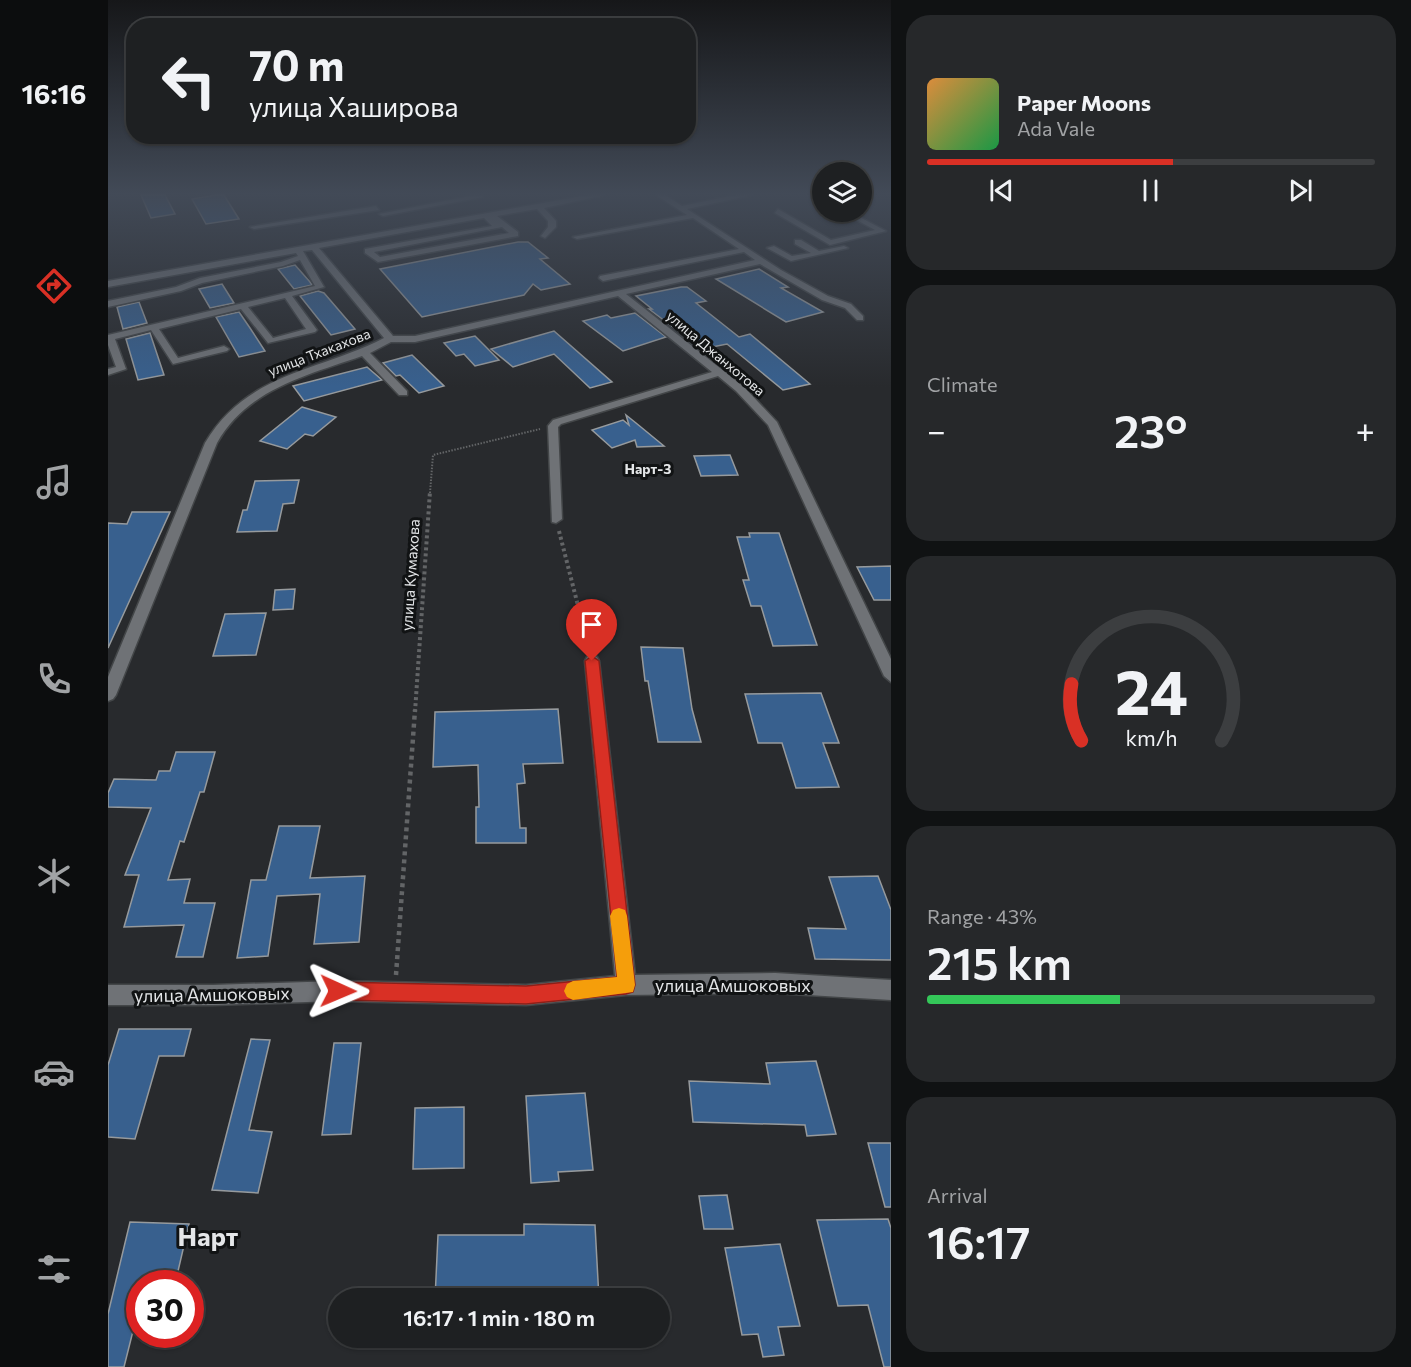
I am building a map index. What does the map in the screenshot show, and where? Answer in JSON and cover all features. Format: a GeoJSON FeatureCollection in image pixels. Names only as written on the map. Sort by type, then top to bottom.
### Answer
{"type":"FeatureCollection","features":[{"type":"Feature","properties":{"kind":"street"},"geometry":{"type":"LineString","coordinates":[[108,284],[269,259]]}},
{"type":"Feature","properties":{"kind":"street"},"geometry":{"type":"LineString","coordinates":[[108,304],[178,289],[200,281],[283,264],[292,259]]}},
{"type":"Feature","properties":{"kind":"street"},"geometry":{"type":"LineString","coordinates":[[108,372],[121,369],[109,338],[320,287],[303,259]]}},
{"type":"Feature","properties":{"kind":"street"},"geometry":{"type":"LineString","coordinates":[[323,259],[389,339]]}},
{"type":"Feature","properties":{"kind":"street"},"geometry":{"type":"LineString","coordinates":[[364,259],[375,269]]}},
{"type":"Feature","properties":{"kind":"street"},"geometry":{"type":"LineString","coordinates":[[603,278],[700,259]]}},
{"type":"Feature","properties":{"kind":"street"},"geometry":{"type":"LineString","coordinates":[[758,259],[825,297],[848,306],[860,318]]}},
{"type":"Feature","properties":{"kind":"street"},"geometry":{"type":"LineString","coordinates":[[619,293],[761,261]]}},
{"type":"Feature","properties":{"kind":"street","name":"улица Тхакахова"},"geometry":{"type":"LineString","coordinates":[[108,695],[219,427],[246,402],[272,385],[364,352],[389,339],[415,339],[619,293]]}},
{"type":"Feature","properties":{"kind":"street","name":"улица Джанхотова"},"geometry":{"type":"LineString","coordinates":[[619,293],[740,389],[773,424],[891,676]]}},
{"type":"Feature","properties":{"kind":"street"},"geometry":{"type":"LineString","coordinates":[[243,306],[271,341],[312,330],[288,296]]}},
{"type":"Feature","properties":{"kind":"street"},"geometry":{"type":"LineString","coordinates":[[153,327],[176,362],[224,349]]}},
{"type":"Feature","properties":{"kind":"street"},"geometry":{"type":"LineString","coordinates":[[364,352],[403,393]]}},
{"type":"Feature","properties":{"kind":"street"},"geometry":{"type":"LineString","coordinates":[[556,519],[553,426],[557,422],[718,373]]}},
{"type":"Feature","properties":{"kind":"street"},"geometry":{"type":"LineString","coordinates":[[592,661],[626,985]]}},
{"type":"Feature","properties":{"kind":"street","name":"улица Амшоковых"},"geometry":{"type":"LineString","coordinates":[[108,995],[213,996],[338,991],[526,995],[626,985],[775,983],[891,990]]}},
{"type":"Feature","properties":{"kind":"path","name":"улица Кумахова"},"geometry":{"type":"LineString","coordinates":[[395,993],[433,455],[553,426]]}},
{"type":"Feature","properties":{"kind":"path"},"geometry":{"type":"LineString","coordinates":[[556,519],[592,661]]}},
{"type":"Feature","properties":{"kind":"building"},"geometry":{"type":"Polygon","coordinates":[[[432,259],[542,259],[570,284],[541,290],[533,284],[524,295],[422,317],[380,269],[432,259]]]}},
{"type":"Feature","properties":{"kind":"building"},"geometry":{"type":"Polygon","coordinates":[[[295,265],[312,285],[294,289],[278,269],[295,265]]]}},
{"type":"Feature","properties":{"kind":"building"},"geometry":{"type":"Polygon","coordinates":[[[759,269],[788,287],[781,288],[823,312],[786,322],[716,279],[759,269]]]}},
{"type":"Feature","properties":{"kind":"building"},"geometry":{"type":"Polygon","coordinates":[[[222,284],[234,303],[210,308],[199,289],[222,284]]]}},
{"type":"Feature","properties":{"kind":"building"},"geometry":{"type":"Polygon","coordinates":[[[687,287],[706,301],[696,303],[739,337],[750,334],[810,384],[783,390],[727,344],[702,349],[649,309],[652,309],[636,296],[687,287]]]}},
{"type":"Feature","properties":{"kind":"building"},"geometry":{"type":"Polygon","coordinates":[[[318,291],[324,293],[355,329],[331,335],[300,296],[318,291]]]}},
{"type":"Feature","properties":{"kind":"building"},"geometry":{"type":"Polygon","coordinates":[[[139,302],[147,323],[123,329],[117,307],[139,302]]]}},
{"type":"Feature","properties":{"kind":"building"},"geometry":{"type":"Polygon","coordinates":[[[239,312],[265,351],[239,357],[216,317],[239,312]]]}},
{"type":"Feature","properties":{"kind":"building"},"geometry":{"type":"Polygon","coordinates":[[[635,313],[666,337],[623,351],[583,321],[607,315],[611,318],[635,313]]]}},
{"type":"Feature","properties":{"kind":"building"},"geometry":{"type":"Polygon","coordinates":[[[554,331],[612,382],[590,388],[554,354],[513,367],[491,349],[554,331]]]}},
{"type":"Feature","properties":{"kind":"building"},"geometry":{"type":"Polygon","coordinates":[[[150,333],[164,375],[138,380],[126,339],[150,333]]]}},
{"type":"Feature","properties":{"kind":"building"},"geometry":{"type":"Polygon","coordinates":[[[475,336],[499,360],[475,366],[464,354],[456,356],[444,343],[475,336]]]}},
{"type":"Feature","properties":{"kind":"building"},"geometry":{"type":"Polygon","coordinates":[[[412,355],[444,386],[419,393],[383,363],[412,355]]]}},
{"type":"Feature","properties":{"kind":"building"},"geometry":{"type":"Polygon","coordinates":[[[367,367],[382,380],[304,401],[293,386],[367,367]]]}},
{"type":"Feature","properties":{"kind":"building"},"geometry":{"type":"Polygon","coordinates":[[[302,407],[336,417],[313,436],[305,434],[287,449],[260,441],[302,407]]]}},
{"type":"Feature","properties":{"kind":"building"},"geometry":{"type":"Polygon","coordinates":[[[626,415],[664,446],[637,447],[635,440],[612,448],[592,430],[623,420],[629,425],[626,415]]]}},
{"type":"Feature","properties":{"kind":"building"},"geometry":{"type":"Polygon","coordinates":[[[730,455],[738,475],[701,476],[694,456],[730,455]]]}},
{"type":"Feature","properties":{"kind":"building"},"geometry":{"type":"Polygon","coordinates":[[[299,480],[294,503],[283,504],[277,531],[237,532],[243,510],[247,510],[255,481],[299,480]]]}},
{"type":"Feature","properties":{"kind":"building"},"geometry":{"type":"Polygon","coordinates":[[[132,512],[170,512],[108,648],[108,523],[127,524],[132,512]]]}},
{"type":"Feature","properties":{"kind":"building"},"geometry":{"type":"Polygon","coordinates":[[[749,533],[779,533],[817,645],[773,646],[761,606],[751,606],[743,580],[749,580],[737,537],[750,537],[749,533]]]}},
{"type":"Feature","properties":{"kind":"building"},"geometry":{"type":"Polygon","coordinates":[[[891,566],[891,600],[874,600],[857,567],[891,566]]]}},
{"type":"Feature","properties":{"kind":"building"},"geometry":{"type":"Polygon","coordinates":[[[295,589],[293,609],[273,610],[275,590],[295,589]]]}},
{"type":"Feature","properties":{"kind":"building"},"geometry":{"type":"Polygon","coordinates":[[[266,613],[256,655],[213,656],[225,614],[266,613]]]}},
{"type":"Feature","properties":{"kind":"building"},"geometry":{"type":"Polygon","coordinates":[[[641,647],[683,648],[692,709],[701,742],[658,742],[648,681],[645,681],[641,647]]]}},
{"type":"Feature","properties":{"kind":"building"},"geometry":{"type":"Polygon","coordinates":[[[821,693],[839,743],[823,743],[839,787],[796,788],[782,743],[758,743],[745,694],[821,693]]]}},
{"type":"Feature","properties":{"kind":"building"},"geometry":{"type":"Polygon","coordinates":[[[558,709],[563,763],[523,764],[525,783],[517,784],[520,828],[526,828],[526,843],[476,843],[476,807],[479,807],[478,765],[433,767],[435,712],[558,709]]]}},
{"type":"Feature","properties":{"kind":"building"},"geometry":{"type":"Polygon","coordinates":[[[176,752],[215,752],[204,792],[200,792],[184,842],[180,841],[168,880],[190,879],[184,903],[215,903],[203,957],[176,957],[184,925],[124,927],[139,875],[125,875],[151,808],[108,807],[108,793],[114,779],[156,780],[159,771],[170,771],[176,752]]]}},
{"type":"Feature","properties":{"kind":"building"},"geometry":{"type":"Polygon","coordinates":[[[279,826],[320,826],[310,878],[365,876],[359,942],[314,944],[320,894],[277,896],[268,956],[237,958],[251,880],[266,880],[279,826]]]}},
{"type":"Feature","properties":{"kind":"building"},"geometry":{"type":"Polygon","coordinates":[[[878,876],[891,910],[891,960],[815,959],[808,928],[846,929],[829,877],[878,876]]]}},
{"type":"Feature","properties":{"kind":"building"},"geometry":{"type":"Polygon","coordinates":[[[119,1029],[191,1029],[184,1056],[159,1056],[135,1139],[108,1137],[108,1065],[119,1029]]]}},
{"type":"Feature","properties":{"kind":"building"},"geometry":{"type":"Polygon","coordinates":[[[251,1039],[270,1040],[249,1130],[272,1132],[258,1193],[212,1190],[251,1039]]]}},
{"type":"Feature","properties":{"kind":"building"},"geometry":{"type":"Polygon","coordinates":[[[334,1043],[361,1043],[351,1134],[322,1135],[334,1043]]]}},
{"type":"Feature","properties":{"kind":"building"},"geometry":{"type":"Polygon","coordinates":[[[816,1061],[836,1134],[807,1136],[805,1125],[693,1122],[689,1081],[770,1084],[766,1063],[816,1061]]]}},
{"type":"Feature","properties":{"kind":"building"},"geometry":{"type":"Polygon","coordinates":[[[585,1093],[593,1170],[558,1172],[559,1181],[531,1183],[526,1096],[585,1093]]]}},
{"type":"Feature","properties":{"kind":"building"},"geometry":{"type":"Polygon","coordinates":[[[464,1107],[464,1168],[413,1169],[415,1108],[464,1107]]]}},
{"type":"Feature","properties":{"kind":"building"},"geometry":{"type":"Polygon","coordinates":[[[868,1143],[891,1143],[891,1207],[885,1207],[868,1143]]]}},
{"type":"Feature","properties":{"kind":"building"},"geometry":{"type":"Polygon","coordinates":[[[727,1195],[733,1229],[704,1229],[699,1196],[727,1195]]]}},
{"type":"Feature","properties":{"kind":"building"},"geometry":{"type":"Polygon","coordinates":[[[888,1219],[891,1228],[891,1367],[884,1367],[868,1305],[838,1306],[817,1220],[888,1219]]]}},
{"type":"Feature","properties":{"kind":"building"},"geometry":{"type":"Polygon","coordinates":[[[130,1222],[189,1224],[178,1270],[126,1270],[126,1348],[129,1348],[124,1367],[108,1367],[108,1314],[130,1222]]]}},
{"type":"Feature","properties":{"kind":"building"},"geometry":{"type":"Polygon","coordinates":[[[524,1224],[595,1225],[598,1288],[436,1288],[438,1235],[524,1235],[524,1224]]]}},
{"type":"Feature","properties":{"kind":"building"},"geometry":{"type":"Polygon","coordinates":[[[780,1244],[800,1326],[778,1327],[784,1355],[763,1357],[758,1334],[742,1335],[725,1248],[780,1244]]]}},
{"type":"Feature","properties":{"kind":"slow traffic"},"geometry":{"type":"LineString","coordinates":[[573,991],[626,985],[619,916]]}},
{"type":"Feature","properties":{"kind":"district","name":"Нарт-3"},"geometry":{"type":"Point","coordinates":[648,468]}},
{"type":"Feature","properties":{"kind":"district","name":"Нарт"},"geometry":{"type":"Point","coordinates":[208,1235]}},
{"type":"Feature","properties":{"kind":"route"},"geometry":{"type":"LineString","coordinates":[[338,991],[526,995],[626,985],[592,661]]}}]}
